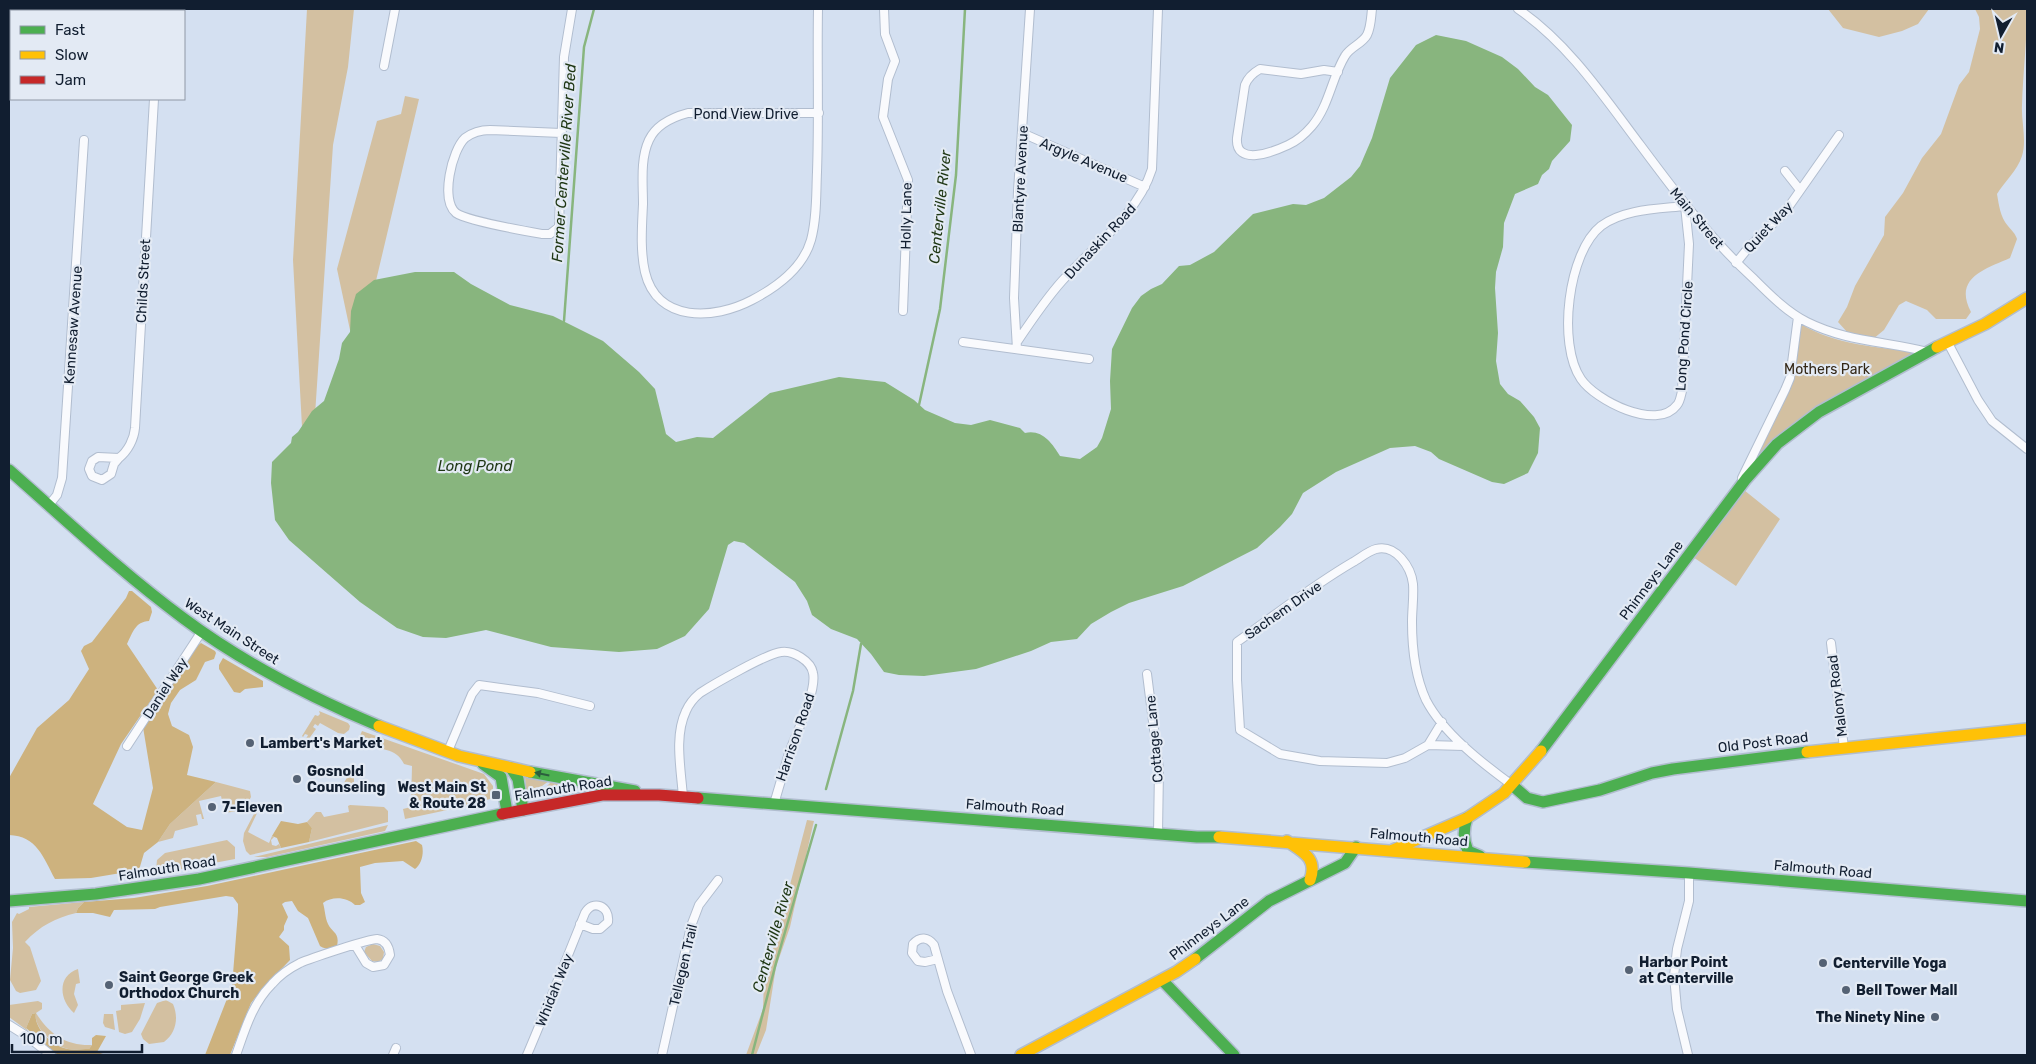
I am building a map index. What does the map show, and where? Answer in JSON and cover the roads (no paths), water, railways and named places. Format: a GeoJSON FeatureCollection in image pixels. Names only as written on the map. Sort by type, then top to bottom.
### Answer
{"type":"FeatureCollection","features":[{"type":"Feature","properties":{"kind":"main road","name":"Phinneys Lane"},"geometry":{"type":"LineString","coordinates":[[1393,850],[1467,818],[1504,793],[1512,785],[1567,718],[1732,496],[1766,456],[1792,432],[1819,412],[1928,352],[1985,324],[2027,298]]}},
{"type":"Feature","properties":{"kind":"main road","name":"West Main Street"},"geometry":{"type":"LineString","coordinates":[[9,470],[146,590],[202,631],[277,678],[311,696],[361,719],[475,760],[659,795]]}},
{"type":"Feature","properties":{"kind":"main road","name":"Old Post Road"},"geometry":{"type":"LineString","coordinates":[[1512,785],[1527,798],[1543,802],[1600,790],[1652,773],[1844,748],[2027,729]]}},
{"type":"Feature","properties":{"kind":"main road","name":"West Main Street"},"geometry":{"type":"LineString","coordinates":[[475,760],[492,769],[500,777],[507,812]]}},
{"type":"Feature","properties":{"kind":"main road"},"geometry":{"type":"LineString","coordinates":[[510,768],[518,779],[523,810]]}},
{"type":"Feature","properties":{"kind":"main road","name":"Falmouth Road"},"geometry":{"type":"LineString","coordinates":[[9,900],[96,894],[199,879],[507,812],[602,795],[659,795],[1158,834],[1288,841],[2027,901]]}},
{"type":"Feature","properties":{"kind":"main road"},"geometry":{"type":"LineString","coordinates":[[1467,818],[1464,836],[1468,851],[1490,858]]}},
{"type":"Feature","properties":{"kind":"main road"},"geometry":{"type":"LineString","coordinates":[[1288,841],[1311,859],[1314,869],[1310,880]]}},
{"type":"Feature","properties":{"kind":"main road","name":"Phinneys Lane"},"geometry":{"type":"LineString","coordinates":[[1021,1055],[1162,980],[1195,960],[1270,901],[1345,862],[1356,847]]}},
{"type":"Feature","properties":{"kind":"main road"},"geometry":{"type":"LineString","coordinates":[[1162,980],[1234,1055]]}},
{"type":"Feature","properties":{"kind":"street"},"geometry":{"type":"LineString","coordinates":[[384,66],[395,9]]}},
{"type":"Feature","properties":{"kind":"street"},"geometry":{"type":"LineString","coordinates":[[561,133],[480,130],[472,134],[461,143],[455,155],[448,191],[448,200],[451,208],[462,216],[516,229],[542,234],[550,234],[557,230],[560,223],[564,56],[572,9]]}},
{"type":"Feature","properties":{"kind":"street","name":"Pond View Drive"},"geometry":{"type":"LineString","coordinates":[[818,9],[819,114],[815,215],[807,251],[794,269],[775,287],[747,302],[718,312],[688,313],[678,310],[661,300],[649,283],[645,271],[642,244],[644,158],[648,142],[654,131],[674,118],[688,113],[819,114]]}},
{"type":"Feature","properties":{"kind":"street","name":"Holly Lane"},"geometry":{"type":"LineString","coordinates":[[884,9],[885,34],[895,61],[888,79],[884,117],[908,180],[903,311]]}},
{"type":"Feature","properties":{"kind":"street","name":"Blantyre Avenue"},"geometry":{"type":"LineString","coordinates":[[1017,346],[1014,298],[1030,9]]}},
{"type":"Feature","properties":{"kind":"street","name":"Dunaskin Road"},"geometry":{"type":"LineString","coordinates":[[1017,346],[1037,313],[1062,282],[1128,213],[1145,187],[1152,169],[1158,9]]}},
{"type":"Feature","properties":{"kind":"street"},"geometry":{"type":"LineString","coordinates":[[1338,72],[1324,70],[1301,74],[1260,69],[1250,76],[1245,84],[1237,146],[1239,151],[1249,155],[1265,153],[1290,144],[1314,124],[1325,104],[1338,72],[1344,57],[1367,34],[1372,9]]}},
{"type":"Feature","properties":{"kind":"street","name":"Main Street"},"geometry":{"type":"LineString","coordinates":[[1518,9],[1533,19],[1556,40],[1583,69],[1685,206],[1736,263],[1785,308],[1832,333],[1849,338],[1904,346],[1928,352]]}},
{"type":"Feature","properties":{"kind":"street","name":"Childs Street"},"geometry":{"type":"LineString","coordinates":[[119,458],[126,451],[135,428],[154,100]]}},
{"type":"Feature","properties":{"kind":"street","name":"Argyle Avenue"},"geometry":{"type":"LineString","coordinates":[[1022,133],[1145,187]]}},
{"type":"Feature","properties":{"kind":"street","name":"Quiet Way"},"geometry":{"type":"LineString","coordinates":[[1736,263],[1749,247],[1785,212],[1840,136]]}},
{"type":"Feature","properties":{"kind":"street","name":"Kennesaw Avenue"},"geometry":{"type":"LineString","coordinates":[[48,505],[59,490],[62,478],[84,140]]}},
{"type":"Feature","properties":{"kind":"street","name":"Quiet Way"},"geometry":{"type":"LineString","coordinates":[[1785,172],[1800,190]]}},
{"type":"Feature","properties":{"kind":"street","name":"Long Pond Circle"},"geometry":{"type":"LineString","coordinates":[[1685,206],[1689,244],[1682,390],[1678,405],[1670,411],[1658,415],[1633,412],[1618,406],[1589,389],[1580,378],[1573,364],[1569,344],[1569,323],[1575,269],[1580,253],[1589,237],[1602,225],[1618,216],[1650,209],[1685,206]]}},
{"type":"Feature","properties":{"kind":"street"},"geometry":{"type":"LineString","coordinates":[[1732,496],[1790,378],[1798,316]]}},
{"type":"Feature","properties":{"kind":"street"},"geometry":{"type":"LineString","coordinates":[[964,342],[1017,346],[1089,358]]}},
{"type":"Feature","properties":{"kind":"street"},"geometry":{"type":"LineString","coordinates":[[1948,343],[1978,400],[1992,421],[2027,449]]}},
{"type":"Feature","properties":{"kind":"street","name":"Sachem Drive"},"geometry":{"type":"LineString","coordinates":[[1442,722],[1428,745],[1405,758],[1387,763],[1320,761],[1280,754],[1240,730],[1237,642],[1344,567],[1376,549],[1389,550],[1399,555],[1407,564],[1413,583],[1412,628],[1416,668],[1426,699],[1442,722],[1464,746],[1512,785]]}},
{"type":"Feature","properties":{"kind":"street","name":"Daniel Way"},"geometry":{"type":"LineString","coordinates":[[128,746],[202,631]]}},
{"type":"Feature","properties":{"kind":"street","name":"Malony Road"},"geometry":{"type":"LineString","coordinates":[[1831,643],[1844,748]]}},
{"type":"Feature","properties":{"kind":"street","name":"Harrison Road"},"geometry":{"type":"LineString","coordinates":[[683,797],[680,729],[690,703],[700,693],[760,660],[779,652],[786,652],[795,655],[807,663],[813,674],[813,680],[810,697],[790,751],[774,804]]}},
{"type":"Feature","properties":{"kind":"street","name":"Cottage Lane"},"geometry":{"type":"LineString","coordinates":[[1147,674],[1159,769],[1158,834]]}},
{"type":"Feature","properties":{"kind":"street"},"geometry":{"type":"LineString","coordinates":[[448,751],[472,694],[479,685],[538,693],[590,706]]}},
{"type":"Feature","properties":{"kind":"street"},"geometry":{"type":"LineString","coordinates":[[1428,745],[1464,746]]}},
{"type":"Feature","properties":{"kind":"street"},"geometry":{"type":"LineString","coordinates":[[1688,1055],[1676,1000],[1674,976],[1689,901],[1689,873]]}},
{"type":"Feature","properties":{"kind":"street","name":"Tellegen Trail"},"geometry":{"type":"LineString","coordinates":[[662,1055],[691,926],[700,905],[718,880]]}},
{"type":"Feature","properties":{"kind":"street","name":"Whidah Way"},"geometry":{"type":"LineString","coordinates":[[527,1055],[580,924]]}},
{"type":"Feature","properties":{"kind":"street"},"geometry":{"type":"LineString","coordinates":[[236,1055],[251,1014],[272,983],[300,963],[354,945],[374,939],[380,940],[388,947],[390,952],[388,959],[381,966],[370,966],[354,945]]}},
{"type":"Feature","properties":{"kind":"street"},"geometry":{"type":"LineString","coordinates":[[938,959],[953,1008],[971,1055]]}},
{"type":"Feature","properties":{"kind":"street"},"geometry":{"type":"LineString","coordinates":[[9,1025],[50,1055]]}},
{"type":"Feature","properties":{"kind":"water","name":"Long Pond"},"geometry":{"type":"Polygon","coordinates":[[[1436,35],[1466,41],[1502,57],[1518,69],[1535,87],[1548,95],[1572,125],[1570,141],[1552,161],[1549,169],[1542,175],[1538,184],[1515,194],[1504,223],[1503,247],[1496,272],[1495,288],[1498,333],[1496,361],[1500,384],[1508,394],[1520,401],[1534,417],[1540,428],[1538,453],[1528,473],[1504,484],[1492,482],[1439,459],[1431,452],[1415,446],[1390,448],[1336,472],[1303,493],[1292,514],[1257,548],[1183,586],[1129,603],[1111,612],[1091,624],[1077,639],[1051,642],[1031,651],[976,669],[924,676],[884,672],[857,639],[831,629],[812,615],[807,601],[795,582],[744,543],[734,541],[728,545],[709,609],[685,636],[657,649],[619,652],[551,647],[486,630],[446,638],[423,637],[397,628],[360,602],[289,540],[275,520],[271,483],[272,462],[291,443],[292,437],[298,432],[312,411],[324,401],[339,359],[342,343],[350,332],[351,311],[356,294],[374,280],[415,272],[454,272],[471,284],[510,305],[553,316],[603,341],[639,372],[655,389],[666,434],[676,442],[697,437],[713,438],[770,393],[839,377],[885,382],[914,400],[925,410],[955,423],[971,425],[990,420],[1020,428],[1025,433],[1037,433],[1054,446],[1060,456],[1080,459],[1097,447],[1102,438],[1111,409],[1112,349],[1132,308],[1141,296],[1162,284],[1179,266],[1190,265],[1214,252],[1253,214],[1293,204],[1306,205],[1324,198],[1351,177],[1360,166],[1372,138],[1390,78],[1416,45],[1436,35]]]}},
{"type":"Feature","properties":{"kind":"waterway","name":"Former Centerville River Bed"},"geometry":{"type":"LineString","coordinates":[[564,321],[584,47],[594,9]]}},
{"type":"Feature","properties":{"kind":"waterway","name":"Centerville River"},"geometry":{"type":"LineString","coordinates":[[919,405],[940,309],[956,175],[965,9]]}},
{"type":"Feature","properties":{"kind":"waterway","name":"Centerville River"},"geometry":{"type":"LineString","coordinates":[[826,789],[853,691],[861,644]]}},
{"type":"Feature","properties":{"kind":"waterway","name":"Centerville River"},"geometry":{"type":"LineString","coordinates":[[752,1055],[776,963],[816,825]]}},
{"type":"Feature","properties":{"kind":"place","name":"Lambert's Market"},"geometry":{"type":"Point","coordinates":[250,743]}},
{"type":"Feature","properties":{"kind":"place","name":"Gosnold Counseling"},"geometry":{"type":"Point","coordinates":[297,779]}},
{"type":"Feature","properties":{"kind":"place","name":"West Main St & Route 28"},"geometry":{"type":"Point","coordinates":[496,795]}},
{"type":"Feature","properties":{"kind":"place","name":"7-Eleven"},"geometry":{"type":"Point","coordinates":[212,807]}},
{"type":"Feature","properties":{"kind":"place","name":"Centerville Yoga"},"geometry":{"type":"Point","coordinates":[1823,963]}},
{"type":"Feature","properties":{"kind":"place","name":"Harbor Point at Centerville"},"geometry":{"type":"Point","coordinates":[1629,970]}},
{"type":"Feature","properties":{"kind":"place","name":"Saint George Greek Orthodox Church"},"geometry":{"type":"Point","coordinates":[109,985]}},
{"type":"Feature","properties":{"kind":"place","name":"Bell Tower Mall"},"geometry":{"type":"Point","coordinates":[1846,990]}},
{"type":"Feature","properties":{"kind":"place","name":"The Ninety Nine"},"geometry":{"type":"Point","coordinates":[1935,1017]}},
{"type":"Feature","properties":{"kind":"park label","name":"Mothers Park"},"geometry":{"type":"Point","coordinates":[1827,369]}}]}
